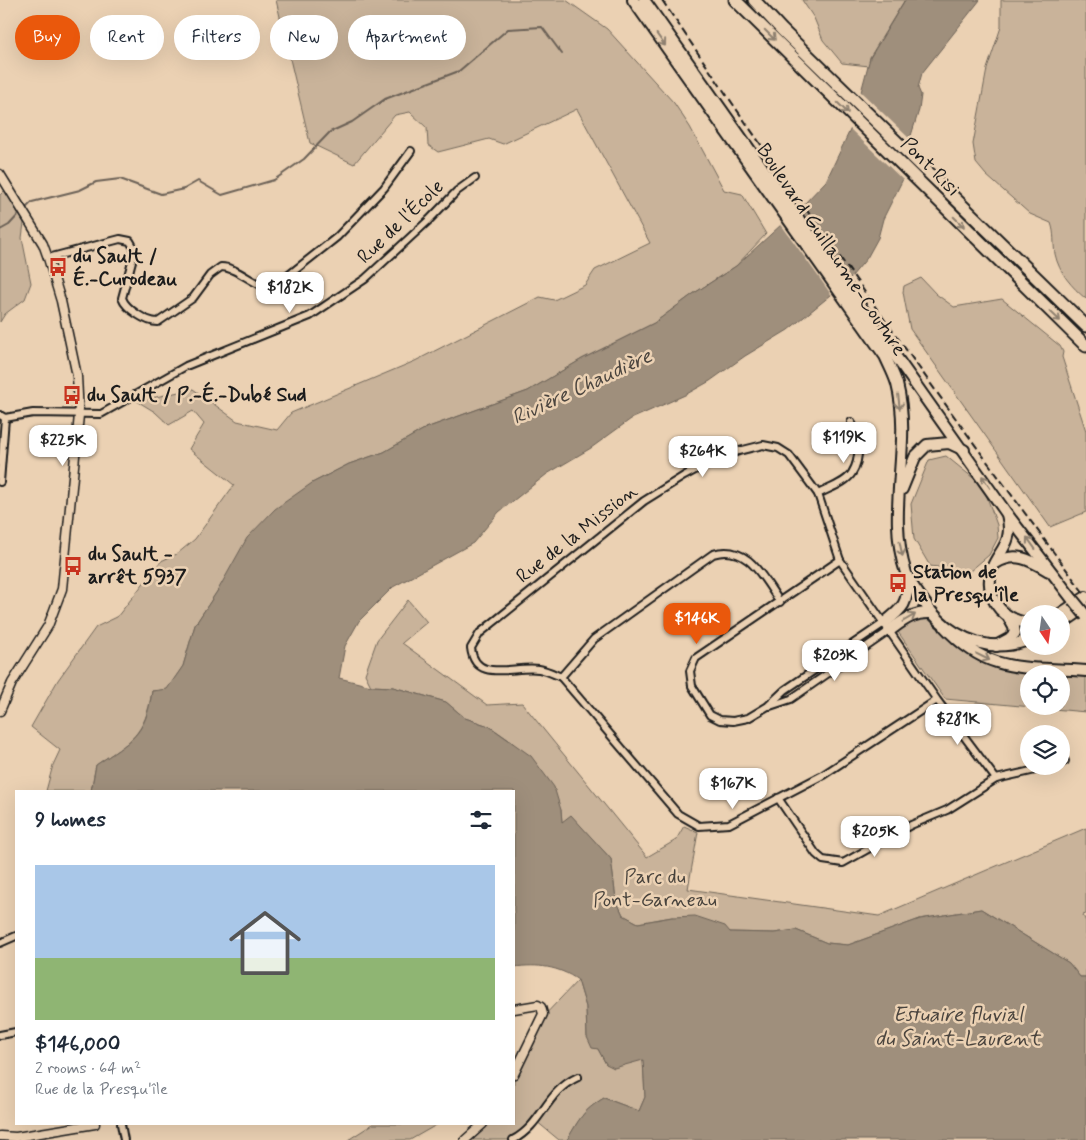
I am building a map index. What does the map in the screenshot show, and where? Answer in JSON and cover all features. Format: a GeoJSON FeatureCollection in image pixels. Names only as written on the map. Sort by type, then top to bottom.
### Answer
{"type":"FeatureCollection","features":[{"type":"Feature","properties":{"kind":"highway","name":"Pont Risi"},"geometry":{"type":"LineString","coordinates":[[736,0],[1086,346]]}},
{"type":"Feature","properties":{"kind":"highway","name":"Pont Risi"},"geometry":{"type":"LineString","coordinates":[[754,0],[816,64],[1031,270],[1086,326]]}},
{"type":"Feature","properties":{"kind":"main road","name":"Boulevard Guillaume-Couture"},"geometry":{"type":"LineString","coordinates":[[633,0],[757,165]]}},
{"type":"Feature","properties":{"kind":"main road","name":"Boulevard Guillaume-Couture"},"geometry":{"type":"LineString","coordinates":[[644,0],[889,353],[964,450],[1008,514],[1086,616]]}},
{"type":"Feature","properties":{"kind":"main road","name":"Boulevard Guillaume-Couture"},"geometry":{"type":"LineString","coordinates":[[889,353],[897,384],[901,418],[898,500],[899,539],[908,578],[932,613],[968,649],[1002,665],[1035,670],[1086,671]]}},
{"type":"Feature","properties":{"kind":"main road"},"geometry":{"type":"LineString","coordinates":[[898,500],[915,457],[923,448],[941,442],[964,450]]}},
{"type":"Feature","properties":{"kind":"main road"},"geometry":{"type":"LineString","coordinates":[[996,646],[1009,639],[1014,633],[1014,627],[997,606],[991,592],[990,579],[1009,537],[1008,514]]}},
{"type":"Feature","properties":{"kind":"main road"},"geometry":{"type":"LineString","coordinates":[[996,563],[1004,558],[1016,556],[1026,558],[1054,574]]}},
{"type":"Feature","properties":{"kind":"main road"},"geometry":{"type":"LineString","coordinates":[[887,627],[907,600],[908,578]]}},
{"type":"Feature","properties":{"kind":"main road"},"geometry":{"type":"LineString","coordinates":[[1070,607],[1086,597]]}},
{"type":"Feature","properties":{"kind":"main road"},"geometry":{"type":"LineString","coordinates":[[1070,618],[1086,607]]}},
{"type":"Feature","properties":{"kind":"main road"},"geometry":{"type":"LineString","coordinates":[[887,627],[918,613],[932,613]]}},
{"type":"Feature","properties":{"kind":"main road"},"geometry":{"type":"LineString","coordinates":[[1008,618],[1020,621]]}},
{"type":"Feature","properties":{"kind":"main road"},"geometry":{"type":"LineString","coordinates":[[945,627],[975,644],[996,646],[1020,643]]}},
{"type":"Feature","properties":{"kind":"street"},"geometry":{"type":"LineString","coordinates":[[48,258],[120,239],[130,240],[135,250],[122,298],[129,308],[153,322],[158,322],[193,298],[210,275],[221,267],[234,270],[265,287],[276,286],[337,237],[384,188],[411,151]]}},
{"type":"Feature","properties":{"kind":"street"},"geometry":{"type":"LineString","coordinates":[[0,174],[48,258],[61,301],[77,376],[79,415],[62,589],[48,626],[12,683],[0,711]]}},
{"type":"Feature","properties":{"kind":"street","name":"Rue de l'École"},"geometry":{"type":"LineString","coordinates":[[2,417],[33,413],[101,414],[158,380],[193,363],[310,316],[364,280],[429,220],[457,191],[475,178]]}},
{"type":"Feature","properties":{"kind":"street"},"geometry":{"type":"LineString","coordinates":[[0,482],[2,417]]}},
{"type":"Feature","properties":{"kind":"street"},"geometry":{"type":"LineString","coordinates":[[818,494],[852,473],[856,465],[858,443],[851,422]]}},
{"type":"Feature","properties":{"kind":"street","name":"Rue de la Mission"},"geometry":{"type":"LineString","coordinates":[[561,677],[539,669],[486,670],[475,661],[470,648],[480,633],[644,501],[715,460],[763,446],[778,448],[789,455],[818,494],[840,560],[937,700],[996,779]]}},
{"type":"Feature","properties":{"kind":"street"},"geometry":{"type":"LineString","coordinates":[[780,602],[758,571],[740,553],[723,551],[714,554],[594,639],[561,677],[678,814],[689,822],[699,826],[729,824],[855,756],[937,700]]}},
{"type":"Feature","properties":{"kind":"street"},"geometry":{"type":"LineString","coordinates":[[840,560],[696,658],[690,671],[692,686],[710,714],[720,720],[733,721],[748,718],[768,706],[785,690],[887,627]]}},
{"type":"Feature","properties":{"kind":"street"},"geometry":{"type":"LineString","coordinates":[[768,706],[792,699],[887,627]]}},
{"type":"Feature","properties":{"kind":"street"},"geometry":{"type":"LineString","coordinates":[[778,798],[816,854],[823,860],[843,864],[896,833],[947,810],[996,779],[1020,774]]}},
{"type":"Feature","properties":{"kind":"street"},"geometry":{"type":"LineString","coordinates":[[0,943],[15,936]]}},
{"type":"Feature","properties":{"kind":"street"},"geometry":{"type":"LineString","coordinates":[[515,1009],[538,1005],[541,1007],[541,1018],[515,1072]]}},
{"type":"Feature","properties":{"kind":"street"},"geometry":{"type":"LineString","coordinates":[[0,1035],[15,1032]]}},
{"type":"Feature","properties":{"kind":"street"},"geometry":{"type":"LineString","coordinates":[[513,1140],[534,1124],[559,1088],[578,1077]]}},
{"type":"Feature","properties":{"kind":"street"},"geometry":{"type":"LineString","coordinates":[[0,1136],[16,1137],[89,1125]]}},
{"type":"Feature","properties":{"kind":"street"},"geometry":{"type":"LineString","coordinates":[[121,1125],[124,1140]]}},
{"type":"Feature","properties":{"kind":"street"},"geometry":{"type":"LineString","coordinates":[[465,1140],[482,1125]]}},
{"type":"Feature","properties":{"kind":"green space"},"geometry":{"type":"Polygon","coordinates":[[[276,0],[566,0],[607,29],[674,103],[690,127],[724,190],[742,194],[766,234],[736,266],[693,294],[654,323],[582,359],[528,391],[426,428],[384,452],[349,464],[312,483],[218,590],[195,625],[183,666],[167,690],[152,691],[145,718],[134,736],[119,750],[96,765],[91,790],[46,790],[53,765],[60,750],[31,727],[58,680],[96,627],[117,617],[161,561],[177,554],[195,539],[234,485],[189,449],[204,424],[193,411],[169,425],[155,412],[137,401],[193,389],[237,421],[277,430],[291,413],[415,361],[540,297],[554,300],[585,285],[595,270],[650,243],[577,109],[503,144],[489,139],[438,152],[428,145],[427,128],[410,112],[395,115],[354,164],[310,143],[290,60],[338,60],[338,15],[280,15],[276,0]]]}},
{"type":"Feature","properties":{"kind":"green space"},"geometry":{"type":"Polygon","coordinates":[[[802,0],[904,1],[870,57],[869,66],[842,63],[823,40],[814,18],[802,0]]]}},
{"type":"Feature","properties":{"kind":"green space"},"geometry":{"type":"Polygon","coordinates":[[[1001,0],[1086,0],[1086,299],[1071,284],[1057,261],[1051,223],[1030,214],[986,175],[976,163],[973,144],[987,69],[1001,27],[1001,0]]]}},
{"type":"Feature","properties":{"kind":"green space"},"geometry":{"type":"Polygon","coordinates":[[[5,190],[24,223],[22,238],[31,283],[25,299],[5,314],[0,322],[0,195],[5,190]]]}},
{"type":"Feature","properties":{"kind":"green space"},"geometry":{"type":"Polygon","coordinates":[[[921,278],[936,294],[954,307],[1002,299],[1060,346],[1086,431],[1086,512],[1050,527],[910,329],[903,292],[904,286],[921,278]]]}},
{"type":"Feature","properties":{"kind":"green space"},"geometry":{"type":"Polygon","coordinates":[[[946,456],[983,486],[997,525],[998,538],[989,555],[970,571],[930,566],[914,539],[911,504],[929,460],[946,456]]]}},
{"type":"Feature","properties":{"kind":"green space","name":"Parc du Pont-Garneau"},"geometry":{"type":"Polygon","coordinates":[[[408,600],[427,622],[402,643],[487,705],[522,703],[647,857],[676,840],[684,826],[698,832],[688,889],[879,916],[1086,828],[1086,914],[1083,915],[1086,922],[1086,977],[1080,977],[1069,963],[981,909],[920,919],[848,945],[827,943],[796,930],[774,933],[730,932],[672,917],[638,923],[623,915],[616,900],[611,859],[571,816],[562,823],[561,810],[512,742],[489,726],[465,718],[446,702],[393,687],[371,686],[365,674],[377,640],[408,600]]]}},
{"type":"Feature","properties":{"kind":"green space"},"geometry":{"type":"Polygon","coordinates":[[[926,617],[954,644],[971,655],[1026,665],[1020,665],[1020,706],[945,699],[898,632],[906,622],[926,617]]]}},
{"type":"Feature","properties":{"kind":"green space"},"geometry":{"type":"Polygon","coordinates":[[[1070,673],[1086,676],[1086,712],[1070,711],[1070,673]]]}},
{"type":"Feature","properties":{"kind":"green space"},"geometry":{"type":"Polygon","coordinates":[[[578,980],[586,1007],[587,1037],[598,1049],[606,1064],[643,1059],[645,1097],[639,1111],[604,1098],[578,1121],[567,1140],[559,1140],[536,1121],[513,1140],[465,1140],[482,1125],[515,1125],[515,1072],[541,1019],[578,980]]]}},
{"type":"Feature","properties":{"kind":"green space"},"geometry":{"type":"Polygon","coordinates":[[[371,1125],[436,1125],[410,1140],[348,1140],[371,1125]]]}},
{"type":"Feature","properties":{"kind":"water"},"geometry":{"type":"Polygon","coordinates":[[[905,0],[980,0],[922,73],[918,88],[921,95],[919,110],[909,142],[905,175],[883,219],[878,238],[867,258],[847,282],[788,330],[745,356],[710,381],[685,395],[631,419],[591,448],[547,474],[499,512],[473,543],[393,587],[359,621],[345,646],[339,678],[371,686],[393,687],[446,702],[465,718],[489,726],[531,756],[554,787],[561,810],[562,822],[571,815],[611,859],[616,900],[623,915],[638,923],[672,917],[695,916],[725,926],[730,932],[774,933],[796,930],[827,943],[848,945],[920,919],[981,909],[1069,963],[1080,977],[1086,977],[1086,1140],[567,1140],[578,1121],[604,1098],[639,1111],[645,1097],[643,1060],[614,1068],[606,1064],[598,1049],[592,1048],[587,1037],[586,1007],[578,980],[563,972],[547,967],[515,967],[515,790],[91,790],[96,765],[128,743],[141,728],[146,718],[152,691],[167,689],[183,666],[195,625],[218,590],[247,538],[275,509],[312,483],[349,464],[384,452],[426,428],[528,391],[582,359],[654,323],[693,294],[736,266],[805,203],[826,181],[852,126],[870,58],[905,0]]]}},
{"type":"Feature","properties":{"kind":"pier"},"geometry":{"type":"Polygon","coordinates":[[[860,91],[912,141],[911,158],[905,182],[849,128],[860,91]]]}},
{"type":"Feature","properties":{"kind":"pier"},"geometry":{"type":"Polygon","coordinates":[[[798,206],[852,281],[833,297],[780,223],[798,206]]]}},
{"type":"Feature","properties":{"kind":"waterway"},"geometry":{"type":"LineString","coordinates":[[25,209],[32,202],[80,190],[96,182],[120,179],[161,194],[184,189],[198,181],[222,195],[274,180],[304,159],[330,132],[352,122],[385,99],[459,71],[508,29],[542,27],[562,54]]}},
{"type":"Feature","properties":{"kind":"waterway"},"geometry":{"type":"LineString","coordinates":[[0,230],[9,225],[21,212]]}},
{"type":"Feature","properties":{"kind":"railway"},"geometry":{"type":"LineString","coordinates":[[662,0],[765,151],[978,449],[1086,596]]}},
{"type":"Feature","properties":{"kind":"place","name":"du Sault / É.-Curodeau"},"geometry":{"type":"Point","coordinates":[58,267]}},
{"type":"Feature","properties":{"kind":"place","name":"du Sault / P.-É.-Dubé Sud"},"geometry":{"type":"Point","coordinates":[72,395]}},
{"type":"Feature","properties":{"kind":"place","name":"du Sault - arrêt 5937"},"geometry":{"type":"Point","coordinates":[73,566]}},
{"type":"Feature","properties":{"kind":"place","name":"Station de la Presqu'île"},"geometry":{"type":"Point","coordinates":[898,583]}},
{"type":"Feature","properties":{"kind":"water label","name":"Rivière Chaudière"},"geometry":{"type":"Point","coordinates":[582,387]}},
{"type":"Feature","properties":{"kind":"water label","name":"Estuaire fluvial du Saint-Laurent"},"geometry":{"type":"Point","coordinates":[958,1027]}}]}
